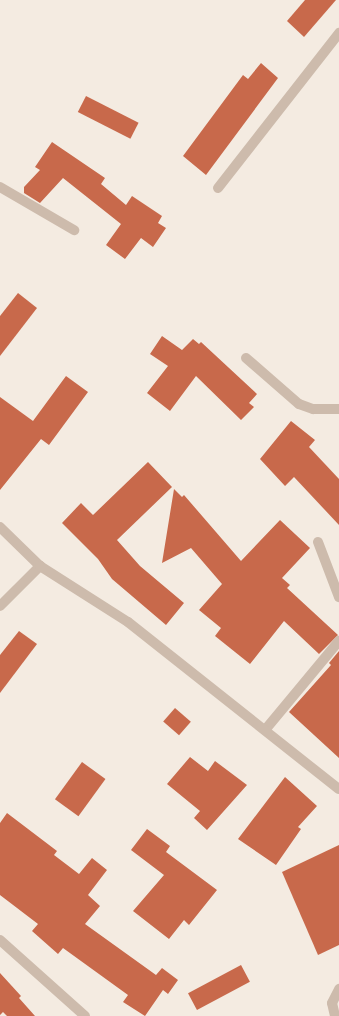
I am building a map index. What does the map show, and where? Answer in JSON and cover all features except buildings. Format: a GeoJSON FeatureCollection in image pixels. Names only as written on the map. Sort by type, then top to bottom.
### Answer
{"type":"FeatureCollection","features":[{"type":"Feature","properties":{"kind":"street"},"geometry":{"type":"LineString","coordinates":[[218,188],[339,33]]}},
{"type":"Feature","properties":{"kind":"street"},"geometry":{"type":"LineString","coordinates":[[0,187],[74,230]]}},
{"type":"Feature","properties":{"kind":"street"},"geometry":{"type":"LineString","coordinates":[[246,358],[299,404],[313,409],[339,409]]}},
{"type":"Feature","properties":{"kind":"street"},"geometry":{"type":"LineString","coordinates":[[0,527],[40,566],[128,622],[339,789]]}},
{"type":"Feature","properties":{"kind":"street"},"geometry":{"type":"LineString","coordinates":[[318,542],[339,597]]}},
{"type":"Feature","properties":{"kind":"street"},"geometry":{"type":"LineString","coordinates":[[0,606],[40,566]]}},
{"type":"Feature","properties":{"kind":"street"},"geometry":{"type":"LineString","coordinates":[[265,730],[339,641]]}},
{"type":"Feature","properties":{"kind":"street"},"geometry":{"type":"LineString","coordinates":[[0,941],[85,1016]]}},
{"type":"Feature","properties":{"kind":"street"},"geometry":{"type":"LineString","coordinates":[[335,1016],[332,1003],[339,989]]}}]}
